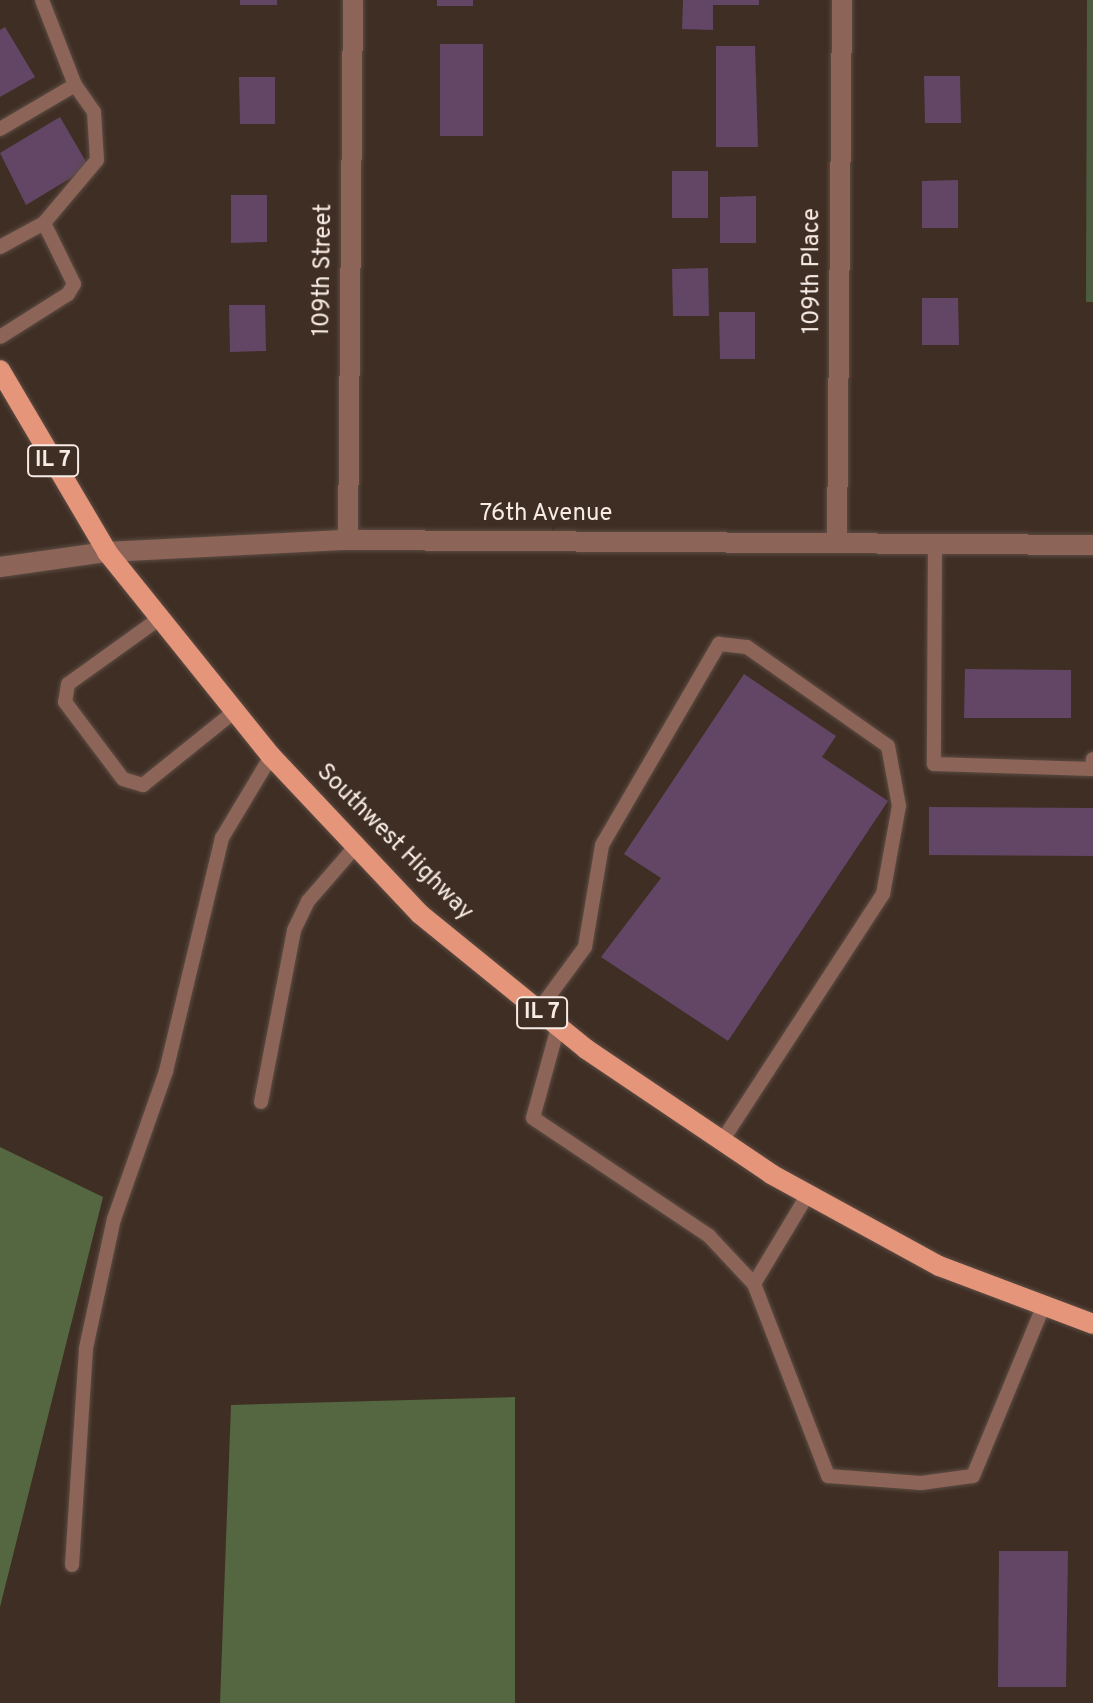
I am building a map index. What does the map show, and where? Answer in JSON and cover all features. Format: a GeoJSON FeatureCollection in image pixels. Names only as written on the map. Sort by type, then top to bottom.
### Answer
{"type":"FeatureCollection","features":[{"type":"Feature","properties":{"kind":"main road","name":"Southwest Highway"},"geometry":{"type":"LineString","coordinates":[[0,370],[107,552],[271,756],[420,914],[558,1027],[722,1141],[808,1194],[939,1266],[1093,1324]]}},
{"type":"Feature","properties":{"kind":"street","name":"109th Street"},"geometry":{"type":"LineString","coordinates":[[348,540],[353,0]]}},
{"type":"Feature","properties":{"kind":"street","name":"109th Place"},"geometry":{"type":"LineString","coordinates":[[837,542],[842,0]]}},
{"type":"Feature","properties":{"kind":"street","name":"76th Avenue"},"geometry":{"type":"LineString","coordinates":[[0,567],[107,552],[348,540],[1093,545]]}},
{"type":"Feature","properties":{"kind":"lane"},"geometry":{"type":"LineString","coordinates":[[0,247],[44,223],[97,160],[94,112],[75,85],[42,0]]}},
{"type":"Feature","properties":{"kind":"lane"},"geometry":{"type":"LineString","coordinates":[[0,129],[75,85]]}},
{"type":"Feature","properties":{"kind":"lane"},"geometry":{"type":"LineString","coordinates":[[0,337],[68,294],[74,284],[44,223]]}},
{"type":"Feature","properties":{"kind":"lane"},"geometry":{"type":"LineString","coordinates":[[935,543],[934,764],[1092,769],[1093,759]]}},
{"type":"Feature","properties":{"kind":"lane"},"geometry":{"type":"LineString","coordinates":[[160,618],[68,684],[65,702],[123,779],[143,785],[235,711]]}},
{"type":"Feature","properties":{"kind":"lane"},"geometry":{"type":"LineString","coordinates":[[538,1011],[585,947],[602,845],[719,644],[747,647],[888,746],[899,806],[883,894],[722,1141]]}},
{"type":"Feature","properties":{"kind":"lane"},"geometry":{"type":"LineString","coordinates":[[72,1565],[86,1348],[114,1219],[166,1071],[222,838],[271,756]]}},
{"type":"Feature","properties":{"kind":"lane"},"geometry":{"type":"LineString","coordinates":[[261,1102],[294,930],[308,901],[356,846]]}},
{"type":"Feature","properties":{"kind":"lane"},"geometry":{"type":"LineString","coordinates":[[558,1027],[533,1118],[709,1236],[754,1284],[828,1476],[921,1483],[973,1476],[1044,1305]]}},
{"type":"Feature","properties":{"kind":"lane"},"geometry":{"type":"LineString","coordinates":[[754,1284],[808,1194]]}},
{"type":"Feature","properties":{"kind":"green space"},"geometry":{"type":"Polygon","coordinates":[[[1087,0],[1093,0],[1093,302],[1086,302],[1087,0]]]}},
{"type":"Feature","properties":{"kind":"green space"},"geometry":{"type":"Polygon","coordinates":[[[0,1147],[103,1197],[0,1607],[0,1147]]]}},
{"type":"Feature","properties":{"kind":"green space"},"geometry":{"type":"Polygon","coordinates":[[[515,1397],[515,1703],[220,1703],[231,1405],[515,1397]]]}},
{"type":"Feature","properties":{"kind":"building"},"geometry":{"type":"Polygon","coordinates":[[[240,0],[277,0],[277,5],[240,5],[240,0]]]}},
{"type":"Feature","properties":{"kind":"building"},"geometry":{"type":"Polygon","coordinates":[[[437,0],[473,0],[473,6],[437,6],[437,0]]]}},
{"type":"Feature","properties":{"kind":"building"},"geometry":{"type":"Polygon","coordinates":[[[683,0],[759,0],[759,5],[713,5],[713,30],[682,29],[683,0]]]}},
{"type":"Feature","properties":{"kind":"building"},"geometry":{"type":"Polygon","coordinates":[[[5,27],[35,77],[0,97],[0,30],[5,27]]]}},
{"type":"Feature","properties":{"kind":"building"},"geometry":{"type":"Polygon","coordinates":[[[440,44],[483,44],[483,136],[440,136],[440,44]]]}},
{"type":"Feature","properties":{"kind":"building"},"geometry":{"type":"Polygon","coordinates":[[[716,46],[755,46],[758,147],[716,147],[716,46]]]}},
{"type":"Feature","properties":{"kind":"building"},"geometry":{"type":"Polygon","coordinates":[[[924,76],[960,76],[961,123],[925,123],[924,76]]]}},
{"type":"Feature","properties":{"kind":"building"},"geometry":{"type":"Polygon","coordinates":[[[239,77],[275,77],[275,124],[240,124],[239,77]]]}},
{"type":"Feature","properties":{"kind":"building"},"geometry":{"type":"Polygon","coordinates":[[[60,117],[89,167],[26,205],[0,153],[60,117]]]}},
{"type":"Feature","properties":{"kind":"building"},"geometry":{"type":"Polygon","coordinates":[[[672,171],[708,171],[708,218],[672,218],[672,171]]]}},
{"type":"Feature","properties":{"kind":"building"},"geometry":{"type":"Polygon","coordinates":[[[958,180],[958,228],[922,228],[922,181],[958,180]]]}},
{"type":"Feature","properties":{"kind":"building"},"geometry":{"type":"Polygon","coordinates":[[[231,195],[267,195],[267,242],[231,243],[231,195]]]}},
{"type":"Feature","properties":{"kind":"building"},"geometry":{"type":"Polygon","coordinates":[[[756,196],[756,243],[720,243],[720,197],[756,196]]]}},
{"type":"Feature","properties":{"kind":"building"},"geometry":{"type":"Polygon","coordinates":[[[708,268],[709,316],[673,316],[672,269],[708,268]]]}},
{"type":"Feature","properties":{"kind":"building"},"geometry":{"type":"Polygon","coordinates":[[[922,298],[958,298],[959,345],[922,345],[922,298]]]}},
{"type":"Feature","properties":{"kind":"building"},"geometry":{"type":"Polygon","coordinates":[[[229,305],[265,305],[266,351],[230,352],[229,305]]]}},
{"type":"Feature","properties":{"kind":"building"},"geometry":{"type":"Polygon","coordinates":[[[719,312],[755,312],[755,359],[720,359],[719,312]]]}},
{"type":"Feature","properties":{"kind":"building"},"geometry":{"type":"Polygon","coordinates":[[[965,669],[1071,670],[1071,718],[964,718],[965,669]]]}},
{"type":"Feature","properties":{"kind":"building"},"geometry":{"type":"Polygon","coordinates":[[[744,674],[836,736],[822,757],[888,801],[728,1041],[601,957],[661,878],[624,854],[744,674]]]}},
{"type":"Feature","properties":{"kind":"building"},"geometry":{"type":"Polygon","coordinates":[[[929,807],[1093,808],[1093,856],[929,855],[929,807]]]}},
{"type":"Feature","properties":{"kind":"building"},"geometry":{"type":"Polygon","coordinates":[[[999,1551],[1068,1551],[1066,1687],[998,1687],[999,1551]]]}}]}
